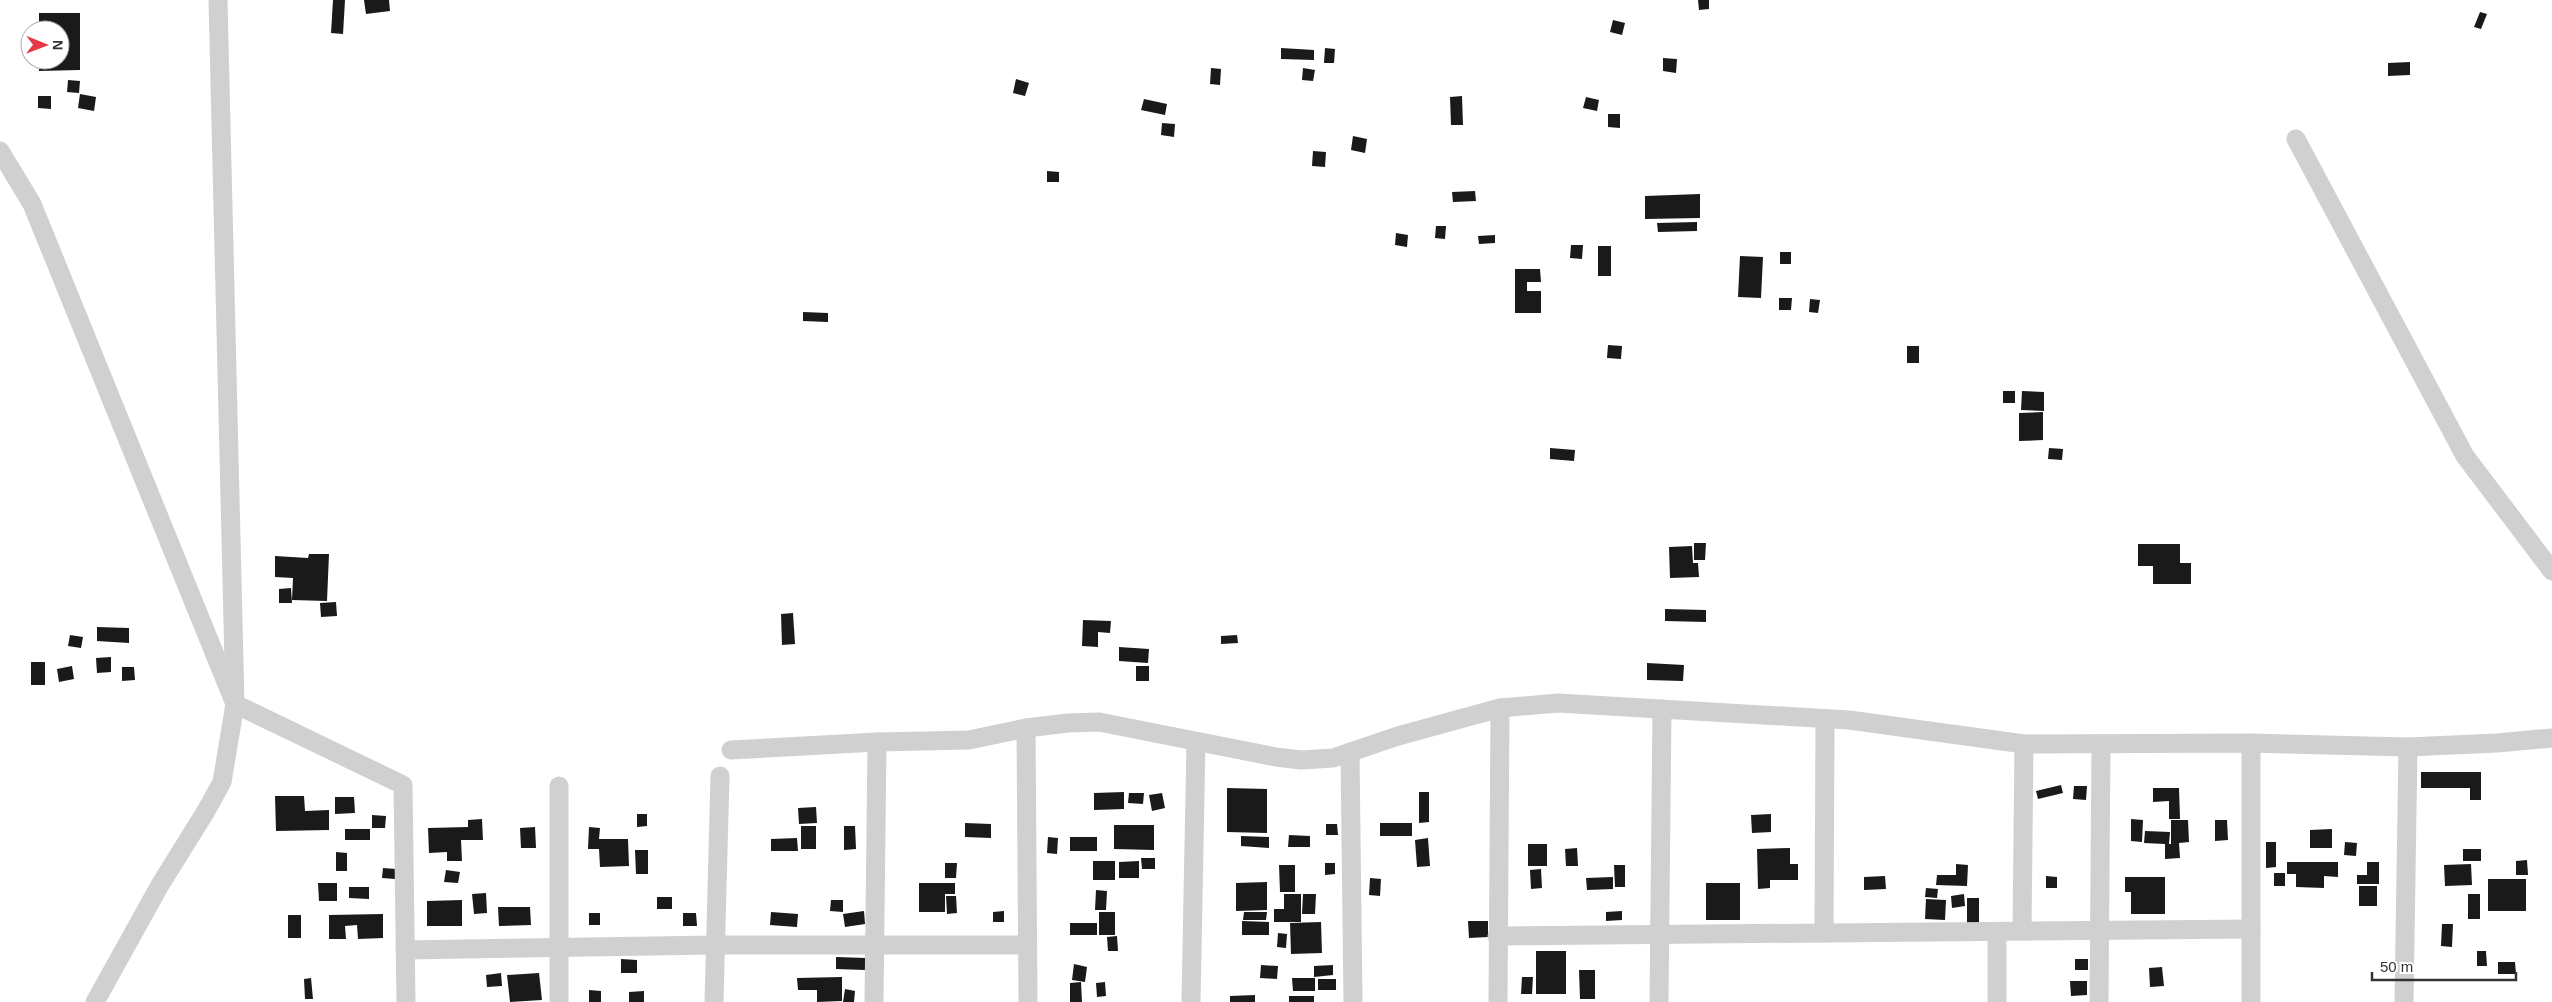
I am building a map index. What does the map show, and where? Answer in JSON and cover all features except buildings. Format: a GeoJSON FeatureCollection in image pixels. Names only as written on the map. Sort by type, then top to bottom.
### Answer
{"type":"FeatureCollection","features":[{"type":"Feature","properties":{"kind":"street"},"geometry":{"type":"LineString","coordinates":[[95,1002],[160,885],[222,782],[235,704],[218,0]]}},
{"type":"Feature","properties":{"kind":"street"},"geometry":{"type":"LineString","coordinates":[[2296,140],[2466,456],[2552,571]]}},
{"type":"Feature","properties":{"kind":"street"},"geometry":{"type":"LineString","coordinates":[[0,151],[32,204],[235,704],[402,784],[406,1002]]}},
{"type":"Feature","properties":{"kind":"street"},"geometry":{"type":"LineString","coordinates":[[731,750],[877,742],[969,740],[1026,728],[1068,723],[1099,722],[1196,742],[1301,760],[1333,758],[1398,736],[1500,708],[1558,703],[1825,719],[2024,744],[2251,744],[2408,747],[2497,744],[2552,738]]}},
{"type":"Feature","properties":{"kind":"street"},"geometry":{"type":"LineString","coordinates":[[1498,1002],[1500,708]]}},
{"type":"Feature","properties":{"kind":"street"},"geometry":{"type":"LineString","coordinates":[[1659,1002],[1662,708]]}},
{"type":"Feature","properties":{"kind":"street"},"geometry":{"type":"LineString","coordinates":[[1824,934],[1825,719]]}},
{"type":"Feature","properties":{"kind":"street"},"geometry":{"type":"LineString","coordinates":[[1026,728],[1028,1002]]}},
{"type":"Feature","properties":{"kind":"street"},"geometry":{"type":"LineString","coordinates":[[874,1002],[873,946],[877,742]]}},
{"type":"Feature","properties":{"kind":"street"},"geometry":{"type":"LineString","coordinates":[[1191,1002],[1196,742]]}},
{"type":"Feature","properties":{"kind":"street"},"geometry":{"type":"LineString","coordinates":[[2022,931],[2024,744]]}},
{"type":"Feature","properties":{"kind":"street"},"geometry":{"type":"LineString","coordinates":[[2099,1002],[2098,932],[2101,744]]}},
{"type":"Feature","properties":{"kind":"street"},"geometry":{"type":"LineString","coordinates":[[2251,744],[2251,1002]]}},
{"type":"Feature","properties":{"kind":"street"},"geometry":{"type":"LineString","coordinates":[[2404,1002],[2408,747]]}},
{"type":"Feature","properties":{"kind":"street"},"geometry":{"type":"LineString","coordinates":[[1350,752],[1353,1002]]}},
{"type":"Feature","properties":{"kind":"street"},"geometry":{"type":"LineString","coordinates":[[714,1002],[720,776]]}},
{"type":"Feature","properties":{"kind":"street"},"geometry":{"type":"LineString","coordinates":[[558,1002],[560,946],[559,786]]}},
{"type":"Feature","properties":{"kind":"street"},"geometry":{"type":"LineString","coordinates":[[1497,936],[2022,931],[2098,932],[2251,929]]}},
{"type":"Feature","properties":{"kind":"street"},"geometry":{"type":"LineString","coordinates":[[1996,932],[1996,1002]]}},
{"type":"Feature","properties":{"kind":"street"},"geometry":{"type":"LineString","coordinates":[[405,950],[560,946],[1027,945]]}}]}
